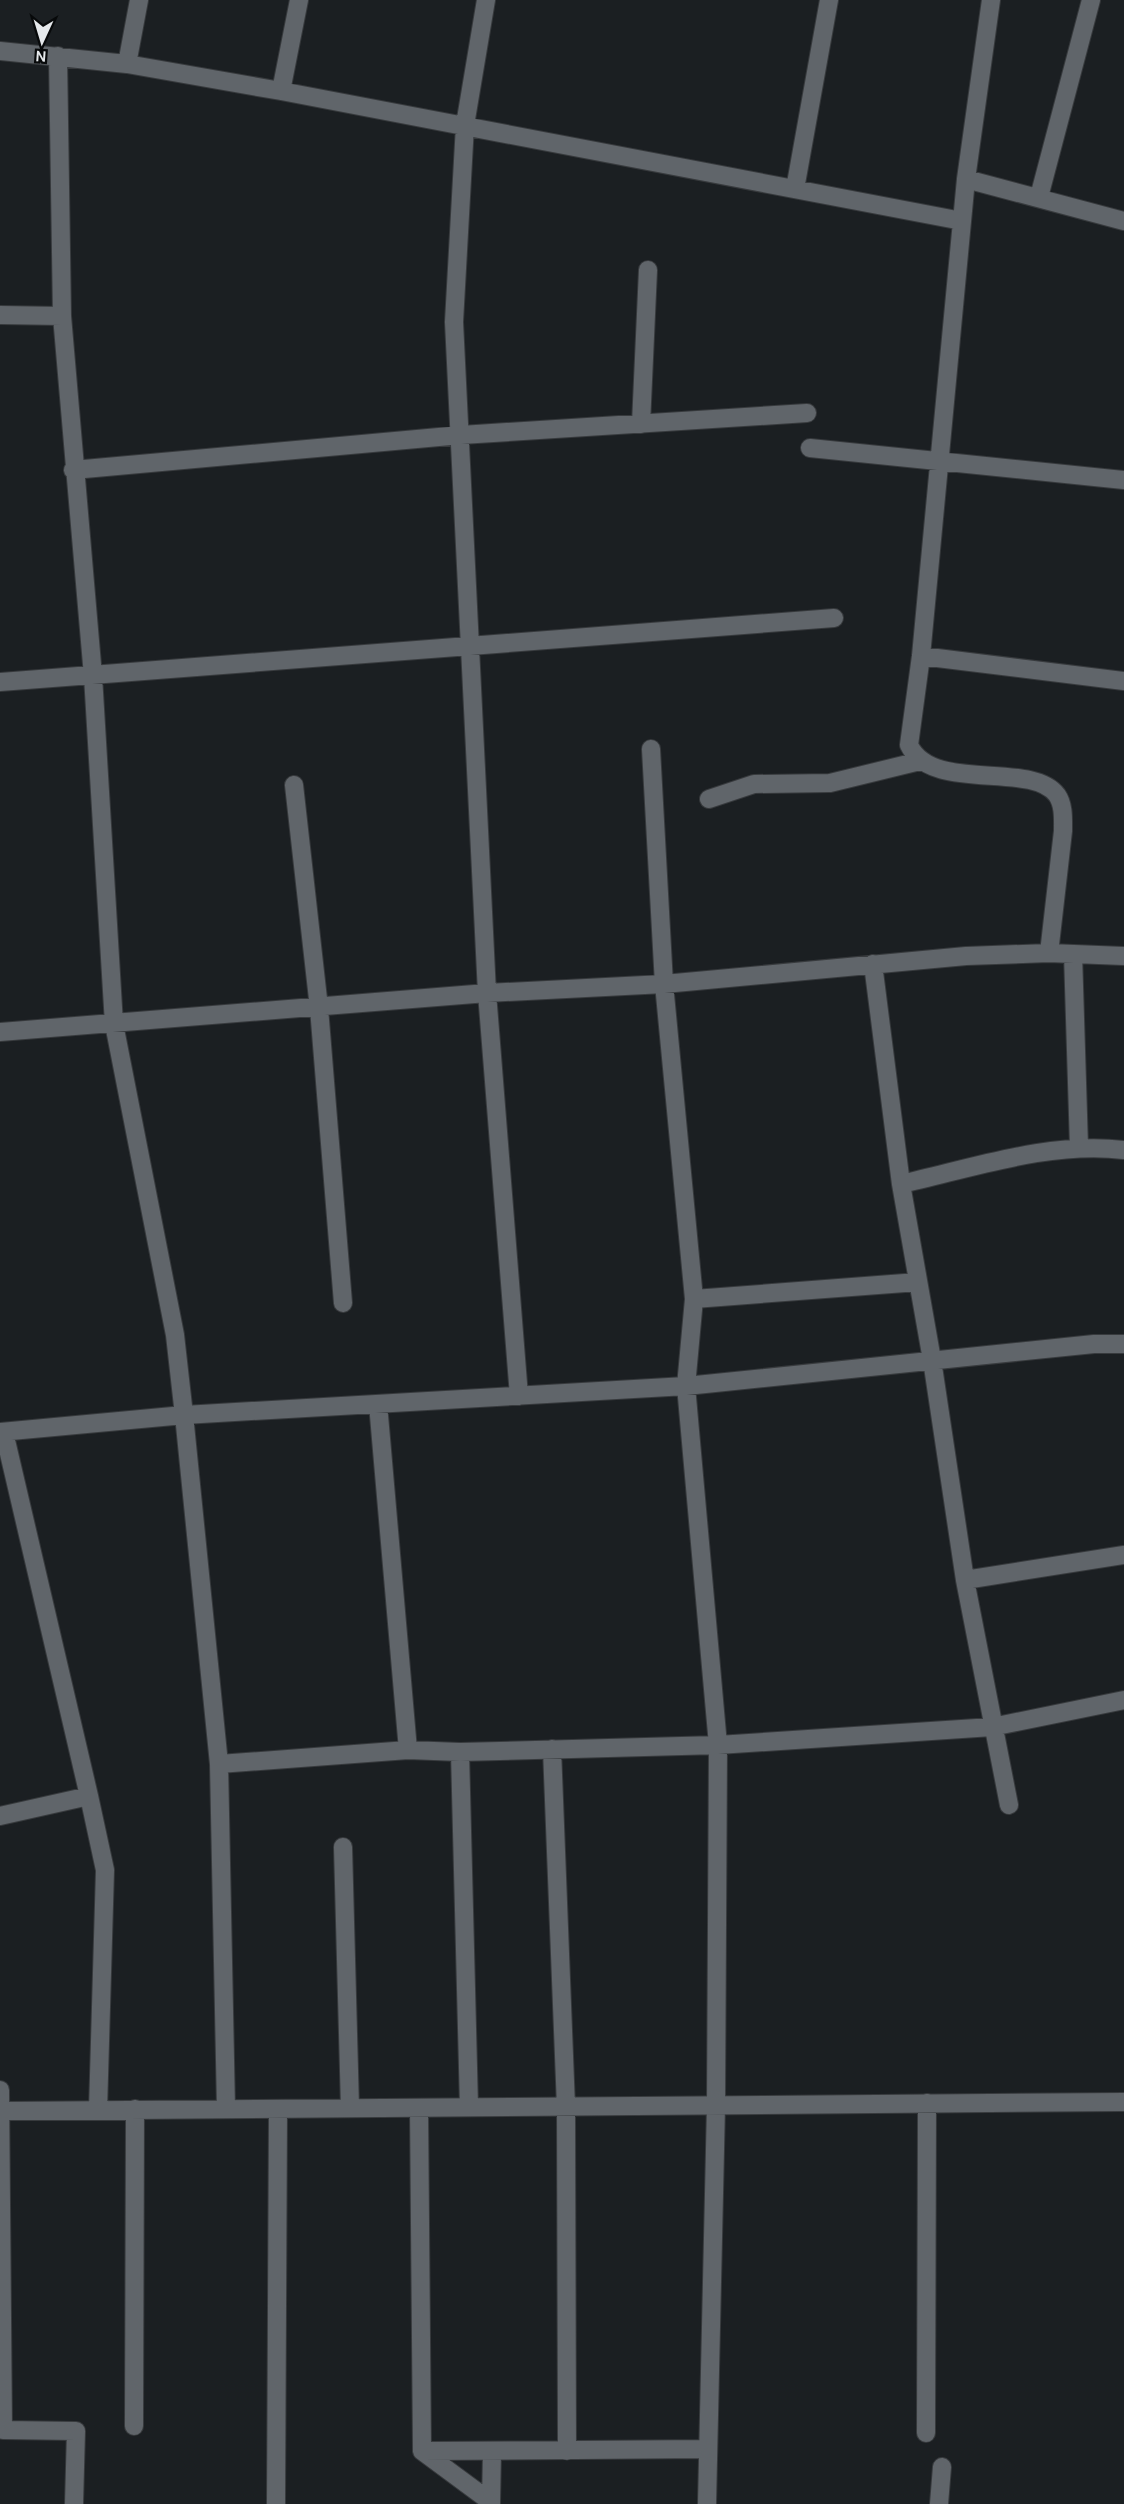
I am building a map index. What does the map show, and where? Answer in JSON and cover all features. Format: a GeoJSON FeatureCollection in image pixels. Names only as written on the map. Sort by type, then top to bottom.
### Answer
{"type":"FeatureCollection","features":[{"type":"Feature","properties":{"kind":"street"},"geometry":{"type":"LineString","coordinates":[[127,64],[139,0]]}},
{"type":"Feature","properties":{"kind":"street"},"geometry":{"type":"LineString","coordinates":[[280,91],[299,0]]}},
{"type":"Feature","properties":{"kind":"street"},"geometry":{"type":"LineString","coordinates":[[486,0],[465,125],[454,322],[487,993],[519,1396]]}},
{"type":"Feature","properties":{"kind":"street"},"geometry":{"type":"LineString","coordinates":[[795,189],[830,0]]}},
{"type":"Feature","properties":{"kind":"street"},"geometry":{"type":"LineString","coordinates":[[920,761],[909,745],[921,656],[966,179],[991,0]]}},
{"type":"Feature","properties":{"kind":"street"},"geometry":{"type":"LineString","coordinates":[[1039,197],[1091,0]]}},
{"type":"Feature","properties":{"kind":"street"},"geometry":{"type":"LineString","coordinates":[[0,51],[127,64],[280,91],[962,221]]}},
{"type":"Feature","properties":{"kind":"street"},"geometry":{"type":"LineString","coordinates":[[58,56],[62,315],[73,470],[93,676],[114,1024],[175,1335],[184,1415],[219,1764],[226,2109]]}},
{"type":"Feature","properties":{"kind":"street"},"geometry":{"type":"LineString","coordinates":[[966,179],[1124,221]]}},
{"type":"Feature","properties":{"kind":"street"},"geometry":{"type":"LineString","coordinates":[[641,424],[648,270]]}},
{"type":"Feature","properties":{"kind":"street"},"geometry":{"type":"LineString","coordinates":[[0,315],[62,315]]}},
{"type":"Feature","properties":{"kind":"street"},"geometry":{"type":"LineString","coordinates":[[73,470],[461,435],[807,413]]}},
{"type":"Feature","properties":{"kind":"street"},"geometry":{"type":"LineString","coordinates":[[810,448],[940,459],[1124,480]]}},
{"type":"Feature","properties":{"kind":"street"},"geometry":{"type":"LineString","coordinates":[[0,682],[834,618]]}},
{"type":"Feature","properties":{"kind":"street"},"geometry":{"type":"LineString","coordinates":[[921,656],[1124,681]]}},
{"type":"Feature","properties":{"kind":"street"},"geometry":{"type":"LineString","coordinates":[[651,749],[664,984],[694,1299],[686,1386],[718,1745],[716,2105],[707,2504]]}},
{"type":"Feature","properties":{"kind":"street"},"geometry":{"type":"LineString","coordinates":[[709,799],[754,784],[830,783],[920,761],[956,772],[1028,781],[1049,787],[1057,795],[1063,813],[1049,953]]}},
{"type":"Feature","properties":{"kind":"street"},"geometry":{"type":"LineString","coordinates":[[294,785],[320,1008],[343,1303]]}},
{"type":"Feature","properties":{"kind":"street"},"geometry":{"type":"LineString","coordinates":[[0,1032],[487,993],[664,984],[873,964],[1049,953],[1124,957]]}},
{"type":"Feature","properties":{"kind":"street"},"geometry":{"type":"LineString","coordinates":[[1073,954],[1079,1148]]}},
{"type":"Feature","properties":{"kind":"street"},"geometry":{"type":"LineString","coordinates":[[873,964],[901,1184],[932,1360],[965,1580],[1009,1805]]}},
{"type":"Feature","properties":{"kind":"street"},"geometry":{"type":"LineString","coordinates":[[901,1184],[1050,1151],[1079,1148],[1124,1150]]}},
{"type":"Feature","properties":{"kind":"street"},"geometry":{"type":"LineString","coordinates":[[694,1299],[918,1282]]}},
{"type":"Feature","properties":{"kind":"street"},"geometry":{"type":"LineString","coordinates":[[98,2110],[105,1870],[2,1432],[184,1415],[686,1386],[1094,1344],[1124,1344]]}},
{"type":"Feature","properties":{"kind":"street"},"geometry":{"type":"LineString","coordinates":[[378,1404],[408,1750]]}},
{"type":"Feature","properties":{"kind":"street"},"geometry":{"type":"LineString","coordinates":[[965,1580],[1124,1555]]}},
{"type":"Feature","properties":{"kind":"street"},"geometry":{"type":"LineString","coordinates":[[219,1764],[408,1750],[460,1752],[718,1745],[992,1727],[1124,1700]]}},
{"type":"Feature","properties":{"kind":"street"},"geometry":{"type":"LineString","coordinates":[[552,1749],[566,2106],[567,2451]]}},
{"type":"Feature","properties":{"kind":"street"},"geometry":{"type":"LineString","coordinates":[[460,1752],[469,2107]]}},
{"type":"Feature","properties":{"kind":"street"},"geometry":{"type":"LineString","coordinates":[[0,1816],[89,1796]]}},
{"type":"Feature","properties":{"kind":"street"},"geometry":{"type":"LineString","coordinates":[[343,1847],[350,2108]]}},
{"type":"Feature","properties":{"kind":"street"},"geometry":{"type":"LineString","coordinates":[[0,2090],[3,2430],[76,2431],[74,2504]]}},
{"type":"Feature","properties":{"kind":"street"},"geometry":{"type":"LineString","coordinates":[[1,2111],[1124,2102]]}},
{"type":"Feature","properties":{"kind":"street"},"geometry":{"type":"LineString","coordinates":[[927,2103],[927,2433]]}},
{"type":"Feature","properties":{"kind":"street"},"geometry":{"type":"LineString","coordinates":[[419,2108],[422,2451]]}},
{"type":"Feature","properties":{"kind":"street"},"geometry":{"type":"LineString","coordinates":[[134,2426],[135,2109]]}},
{"type":"Feature","properties":{"kind":"street"},"geometry":{"type":"LineString","coordinates":[[276,2504],[278,2109]]}},
{"type":"Feature","properties":{"kind":"street"},"geometry":{"type":"LineString","coordinates":[[422,2451],[708,2449]]}},
{"type":"Feature","properties":{"kind":"street"},"geometry":{"type":"LineString","coordinates":[[422,2451],[491,2503]]}},
{"type":"Feature","properties":{"kind":"street"},"geometry":{"type":"LineString","coordinates":[[491,2503],[492,2451]]}},
{"type":"Feature","properties":{"kind":"street"},"geometry":{"type":"LineString","coordinates":[[939,2504],[942,2467]]}}]}
